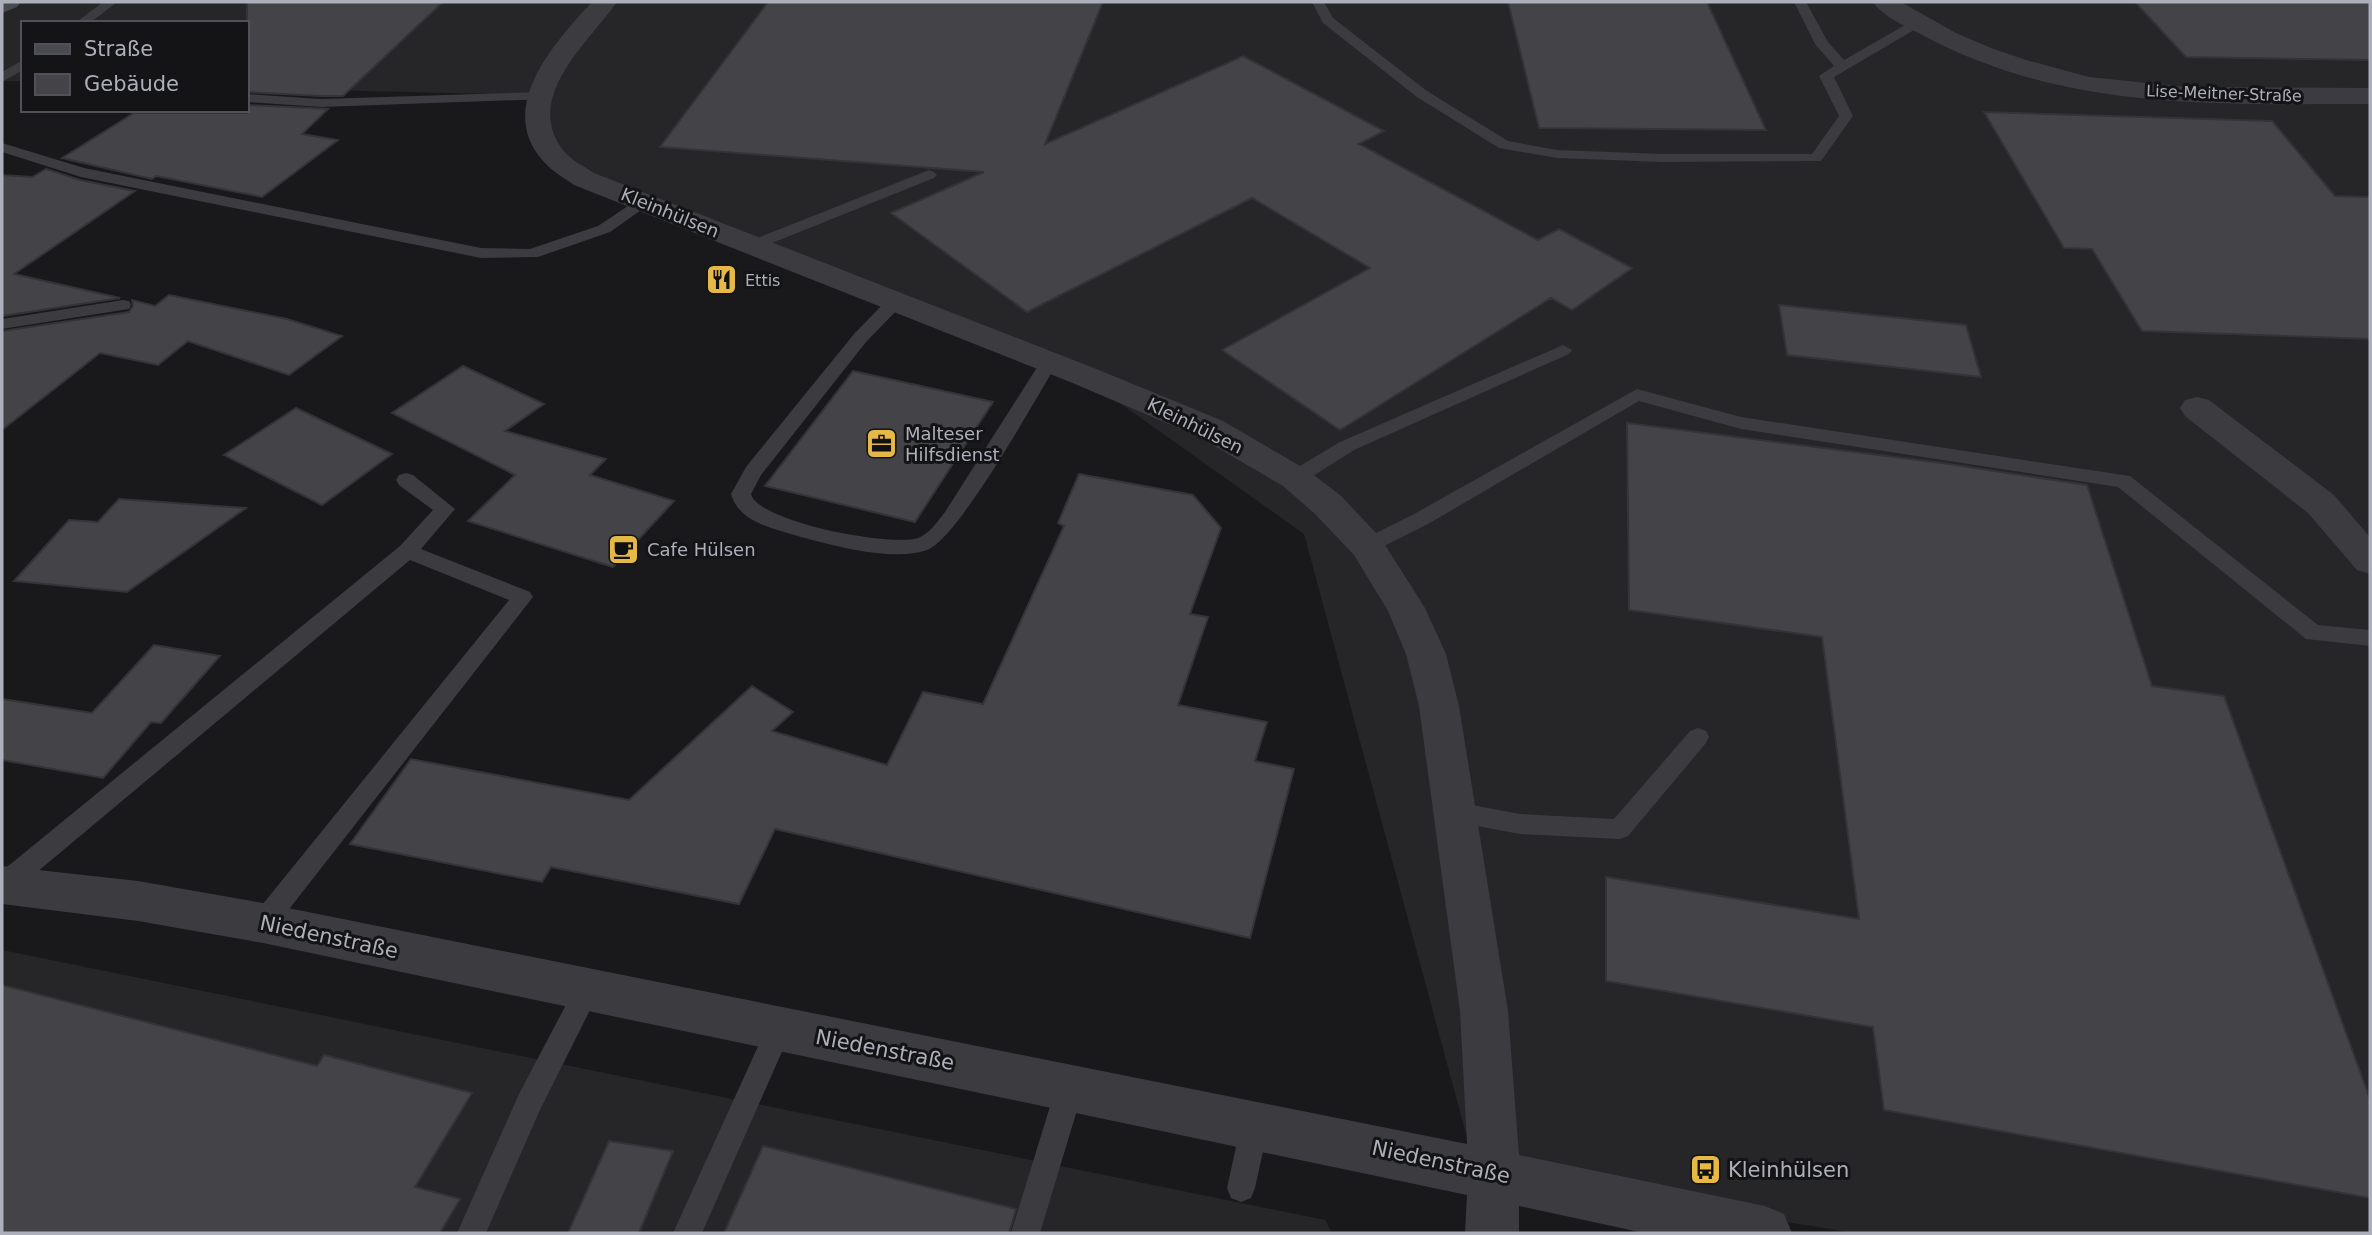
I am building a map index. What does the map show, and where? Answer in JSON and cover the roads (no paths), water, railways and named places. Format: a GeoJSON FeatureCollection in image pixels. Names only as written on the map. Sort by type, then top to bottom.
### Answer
{"type":"FeatureCollection","features":[{"type":"Feature","properties":{"kind":"main road"},"geometry":{"type":"LineString","coordinates":[[2,6],[9,2]]}},
{"type":"Feature","properties":{"kind":"street","name":"Kleinhülsen"},"geometry":{"type":"LineString","coordinates":[[604,2],[565,46],[545,81],[535,120],[550,152],[584,179],[1049,362],[1211,429],[1295,478],[1327,504],[1367,546],[1406,608],[1426,654],[1439,706],[1484,1011],[1494,1174],[1492,1233]]}},
{"type":"Feature","properties":{"kind":"street","name":"Lise-Meitner-Straße"},"geometry":{"type":"LineString","coordinates":[[1885,2],[1919,23],[2004,61],[2081,82],[2160,94],[2370,96]]}},
{"type":"Feature","properties":{"kind":"street"},"geometry":{"type":"LineString","coordinates":[[2197,408],[2321,503],[2370,561]]}},
{"type":"Feature","properties":{"kind":"street","name":"Niedenstraße"},"geometry":{"type":"LineString","coordinates":[[2,885],[138,901],[262,923],[1494,1174],[1710,1227],[1765,1233]]}},
{"type":"Feature","properties":{"kind":"lane"},"geometry":{"type":"LineString","coordinates":[[84,21],[111,2]]}},
{"type":"Feature","properties":{"kind":"lane"},"geometry":{"type":"LineString","coordinates":[[1318,2],[1328,20],[1422,94],[1504,145],[1558,153],[1662,158],[1816,158],[1846,116],[1826,76],[1919,23]]}},
{"type":"Feature","properties":{"kind":"lane"},"geometry":{"type":"LineString","coordinates":[[1800,2],[1822,44],[1843,66]]}},
{"type":"Feature","properties":{"kind":"lane"},"geometry":{"type":"LineString","coordinates":[[2,79],[21,65]]}},
{"type":"Feature","properties":{"kind":"lane"},"geometry":{"type":"LineString","coordinates":[[2,79],[21,81]]}},
{"type":"Feature","properties":{"kind":"lane"},"geometry":{"type":"LineString","coordinates":[[248,98],[321,103],[542,96]]}},
{"type":"Feature","properties":{"kind":"lane"},"geometry":{"type":"LineString","coordinates":[[2,147],[81,172],[481,253],[532,254],[604,229],[643,203]]}},
{"type":"Feature","properties":{"kind":"lane"},"geometry":{"type":"LineString","coordinates":[[751,246],[929,175]]}},
{"type":"Feature","properties":{"kind":"lane"},"geometry":{"type":"LineString","coordinates":[[895,302],[860,338],[753,472],[741,494],[745,507],[760,516],[852,543],[895,548],[922,544],[940,533],[1049,362]]}},
{"type":"Feature","properties":{"kind":"lane"},"geometry":{"type":"LineString","coordinates":[[2,324],[123,305]]}},
{"type":"Feature","properties":{"kind":"lane"},"geometry":{"type":"LineString","coordinates":[[1295,478],[1347,446],[1563,350]]}},
{"type":"Feature","properties":{"kind":"lane"},"geometry":{"type":"LineString","coordinates":[[1367,546],[1421,519],[1637,395],[1741,423],[2123,481],[2313,634],[2353,639],[2370,638]]}},
{"type":"Feature","properties":{"kind":"lane"},"geometry":{"type":"LineString","coordinates":[[2,885],[407,551],[445,509],[406,480]]}},
{"type":"Feature","properties":{"kind":"lane"},"geometry":{"type":"LineString","coordinates":[[262,923],[523,597],[407,551]]}},
{"type":"Feature","properties":{"kind":"lane"},"geometry":{"type":"LineString","coordinates":[[1456,812],[1520,824],[1620,830],[1698,737]]}},
{"type":"Feature","properties":{"kind":"lane"},"geometry":{"type":"LineString","coordinates":[[471,1233],[529,1103],[587,990]]}},
{"type":"Feature","properties":{"kind":"lane"},"geometry":{"type":"LineString","coordinates":[[687,1233],[779,1029]]}},
{"type":"Feature","properties":{"kind":"lane"},"geometry":{"type":"LineString","coordinates":[[1026,1233],[1070,1087]]}},
{"type":"Feature","properties":{"kind":"lane"},"geometry":{"type":"LineString","coordinates":[[1241,1188],[1255,1124]]}},
{"type":"Feature","properties":{"kind":"place","name":"Ettis"},"geometry":{"type":"Point","coordinates":[722,280]}},
{"type":"Feature","properties":{"kind":"place","name":"Malteser Hilfsdienst"},"geometry":{"type":"Point","coordinates":[882,444]}},
{"type":"Feature","properties":{"kind":"place","name":"Cafe Hülsen"},"geometry":{"type":"Point","coordinates":[624,550]}},
{"type":"Feature","properties":{"kind":"place","name":"Kleinhülsen"},"geometry":{"type":"Point","coordinates":[1705,1170]}}]}
